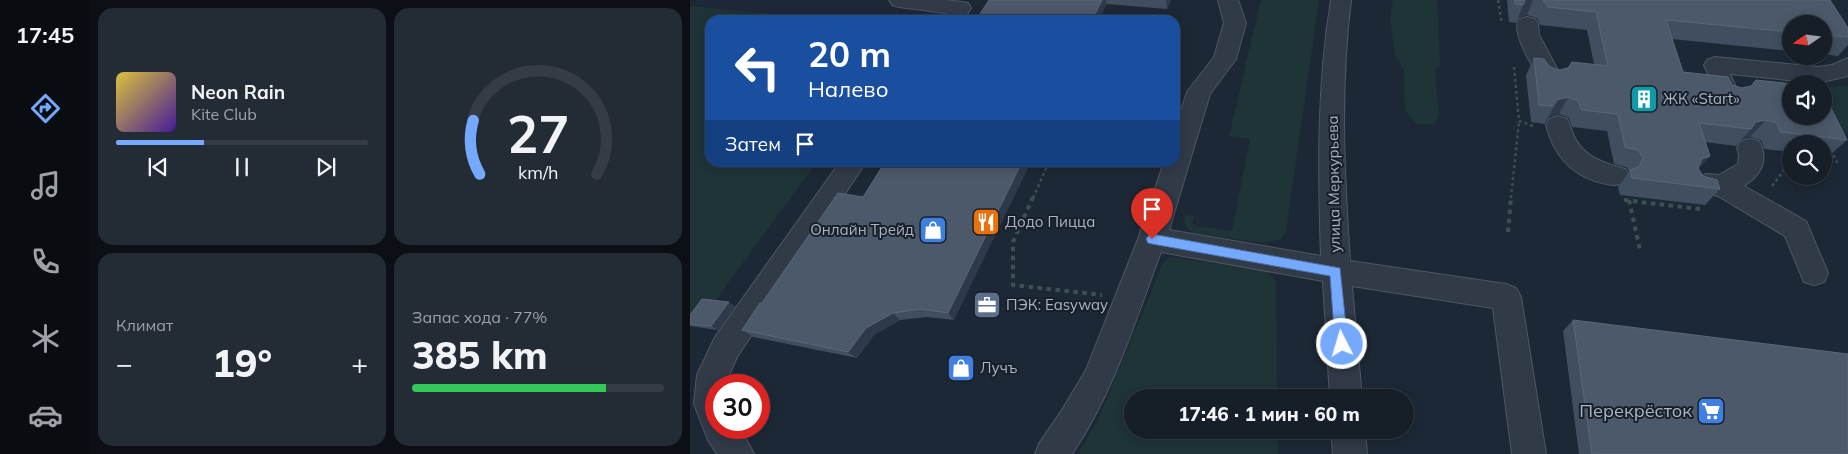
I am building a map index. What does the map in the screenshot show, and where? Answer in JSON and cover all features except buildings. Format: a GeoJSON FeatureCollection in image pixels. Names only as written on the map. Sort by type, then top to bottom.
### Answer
{"type":"FeatureCollection","features":[{"type":"Feature","properties":{"kind":"street"},"geometry":{"type":"LineString","coordinates":[[894,0],[961,8],[956,15]]}},
{"type":"Feature","properties":{"kind":"street"},"geometry":{"type":"LineString","coordinates":[[1180,151],[1199,92],[1225,59],[1235,24],[1228,0]]}},
{"type":"Feature","properties":{"kind":"street","name":"улица Меркурьева"},"geometry":{"type":"LineString","coordinates":[[1341,0],[1333,76],[1336,271],[1345,389]]}},
{"type":"Feature","properties":{"kind":"street"},"geometry":{"type":"LineString","coordinates":[[1527,24],[1528,35],[1551,78]]}},
{"type":"Feature","properties":{"kind":"street"},"geometry":{"type":"LineString","coordinates":[[1728,96],[1715,65],[1818,75],[1838,72],[1848,66]]}},
{"type":"Feature","properties":{"kind":"street"},"geometry":{"type":"LineString","coordinates":[[1559,128],[1565,147],[1581,163],[1610,176]]}},
{"type":"Feature","properties":{"kind":"street"},"geometry":{"type":"LineString","coordinates":[[1711,185],[1747,170],[1751,164],[1752,154],[1750,148]]}},
{"type":"Feature","properties":{"kind":"street"},"geometry":{"type":"LineString","coordinates":[[713,374],[726,347],[851,167]]}},
{"type":"Feature","properties":{"kind":"street"},"geometry":{"type":"LineString","coordinates":[[1052,454],[1074,422],[1098,379],[1152,239],[1175,167]]}},
{"type":"Feature","properties":{"kind":"street"},"geometry":{"type":"LineString","coordinates":[[1711,185],[1758,205],[1796,229],[1814,273]]}},
{"type":"Feature","properties":{"kind":"street"},"geometry":{"type":"LineString","coordinates":[[1152,239],[1336,271],[1506,297],[1529,454]]}},
{"type":"Feature","properties":{"kind":"street"},"geometry":{"type":"LineString","coordinates":[[727,439],[737,454]]}},
{"type":"Feature","properties":{"kind":"street"},"geometry":{"type":"LineString","coordinates":[[1349,439],[1350,454]]}},
{"type":"Feature","properties":{"kind":"path"},"geometry":{"type":"LineString","coordinates":[[1498,0],[1500,22],[1504,29]]}},
{"type":"Feature","properties":{"kind":"path"},"geometry":{"type":"LineString","coordinates":[[1508,232],[1520,121],[1514,64]]}},
{"type":"Feature","properties":{"kind":"path"},"geometry":{"type":"LineString","coordinates":[[1520,121],[1526,125],[1559,128]]}},
{"type":"Feature","properties":{"kind":"path"},"geometry":{"type":"LineString","coordinates":[[1832,152],[1837,162],[1832,161]]}},
{"type":"Feature","properties":{"kind":"path"},"geometry":{"type":"LineString","coordinates":[[1047,167],[1012,242],[1013,285],[1129,298]]}},
{"type":"Feature","properties":{"kind":"path"},"geometry":{"type":"LineString","coordinates":[[1758,205],[1782,173]]}},
{"type":"Feature","properties":{"kind":"path"},"geometry":{"type":"LineString","coordinates":[[1610,176],[1609,198],[1710,210],[1711,185]]}},
{"type":"Feature","properties":{"kind":"path"},"geometry":{"type":"LineString","coordinates":[[1628,200],[1640,250]]}},
{"type":"Feature","properties":{"kind":"green space"},"geometry":{"type":"Polygon","coordinates":[[[1261,0],[1319,0],[1286,232],[1281,239],[1264,243],[1194,233],[1187,227],[1185,221],[1185,215],[1194,216],[1192,223],[1196,226],[1232,231],[1250,139],[1229,136],[1261,0]]]}},
{"type":"Feature","properties":{"kind":"green space"},"geometry":{"type":"Polygon","coordinates":[[[1393,0],[1437,0],[1440,64],[1435,70],[1439,116],[1433,124],[1417,124],[1405,111],[1404,71],[1395,54],[1390,21],[1393,0]]]}},
{"type":"Feature","properties":{"kind":"green space"},"geometry":{"type":"Polygon","coordinates":[[[690,6],[784,15],[705,15],[705,167],[813,167],[715,301],[690,322],[690,6]]]}},
{"type":"Feature","properties":{"kind":"green space"},"geometry":{"type":"Polygon","coordinates":[[[1848,86],[1848,131],[1834,145],[1827,125],[1832,125],[1832,87],[1848,86]]]}},
{"type":"Feature","properties":{"kind":"green space"},"geometry":{"type":"Polygon","coordinates":[[[1173,257],[1261,271],[1268,273],[1276,281],[1277,389],[1124,389],[1124,439],[1278,439],[1278,454],[1078,454],[1098,420],[1162,265],[1168,258],[1173,257]]]}},
{"type":"Feature","properties":{"kind":"place","name":"ЖК «Start»"},"geometry":{"type":"Point","coordinates":[1644,99]}},
{"type":"Feature","properties":{"kind":"place","name":"Додо Пицца"},"geometry":{"type":"Point","coordinates":[986,222]}},
{"type":"Feature","properties":{"kind":"place","name":"Онлайн Трейд"},"geometry":{"type":"Point","coordinates":[933,230]}},
{"type":"Feature","properties":{"kind":"place","name":"ПЭК: Easyway"},"geometry":{"type":"Point","coordinates":[987,305]}},
{"type":"Feature","properties":{"kind":"place","name":"Лучъ"},"geometry":{"type":"Point","coordinates":[961,368]}},
{"type":"Feature","properties":{"kind":"place","name":"Перекрёсток"},"geometry":{"type":"Point","coordinates":[1711,411]}},
{"type":"Feature","properties":{"kind":"route"},"geometry":{"type":"LineString","coordinates":[[1152,239],[1336,271],[1342,344]]}}]}
